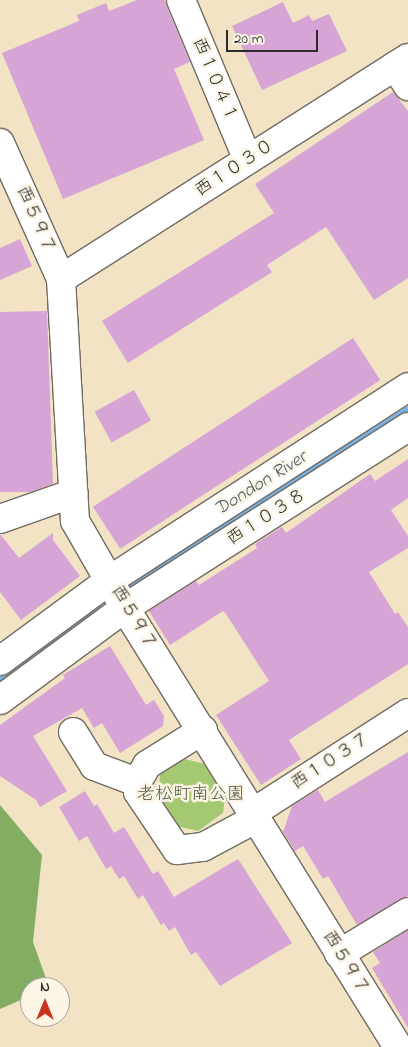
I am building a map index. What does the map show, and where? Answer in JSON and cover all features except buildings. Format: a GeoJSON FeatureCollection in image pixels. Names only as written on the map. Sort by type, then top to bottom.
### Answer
{"type":"FeatureCollection","features":[{"type":"Feature","properties":{"kind":"street","name":"西１０４１"},"geometry":{"type":"LineString","coordinates":[[181,0],[248,160]]}},
{"type":"Feature","properties":{"kind":"street","name":"西１０３０"},"geometry":{"type":"LineString","coordinates":[[61,279],[248,160],[404,70]]}},
{"type":"Feature","properties":{"kind":"street","name":"西５９７"},"geometry":{"type":"LineString","coordinates":[[0,143],[61,279],[75,520],[125,608],[203,730],[339,954],[398,1047]]}},
{"type":"Feature","properties":{"kind":"street"},"geometry":{"type":"LineString","coordinates":[[0,662],[110,580],[408,387]]}},
{"type":"Feature","properties":{"kind":"street","name":"西１０３８"},"geometry":{"type":"LineString","coordinates":[[0,700],[125,608],[408,428]]}},
{"type":"Feature","properties":{"kind":"street"},"geometry":{"type":"LineString","coordinates":[[0,519],[74,493]]}},
{"type":"Feature","properties":{"kind":"street","name":"西１０３７"},"geometry":{"type":"LineString","coordinates":[[138,782],[138,792],[177,850],[203,847],[255,815],[408,713]]}},
{"type":"Feature","properties":{"kind":"street"},"geometry":{"type":"LineString","coordinates":[[73,732],[94,766],[138,782],[147,766],[203,730]]}},
{"type":"Feature","properties":{"kind":"street"},"geometry":{"type":"LineString","coordinates":[[339,954],[408,912]]}},
{"type":"Feature","properties":{"kind":"green space","name":"老松町南公園"},"geometry":{"type":"Polygon","coordinates":[[[185,759],[209,765],[226,791],[223,813],[198,831],[172,825],[158,798],[160,774],[185,759]]]}},
{"type":"Feature","properties":{"kind":"green space"},"geometry":{"type":"Polygon","coordinates":[[[0,805],[42,855],[33,942],[45,977],[20,977],[20,1000],[0,1009],[0,805]]]}},
{"type":"Feature","properties":{"kind":"waterway","name":"Dondon River"},"geometry":{"type":"LineString","coordinates":[[131,586],[408,410]]}},
{"type":"Feature","properties":{"kind":"waterway","name":"Dondon River"},"geometry":{"type":"LineString","coordinates":[[0,682],[98,609]]}}]}
